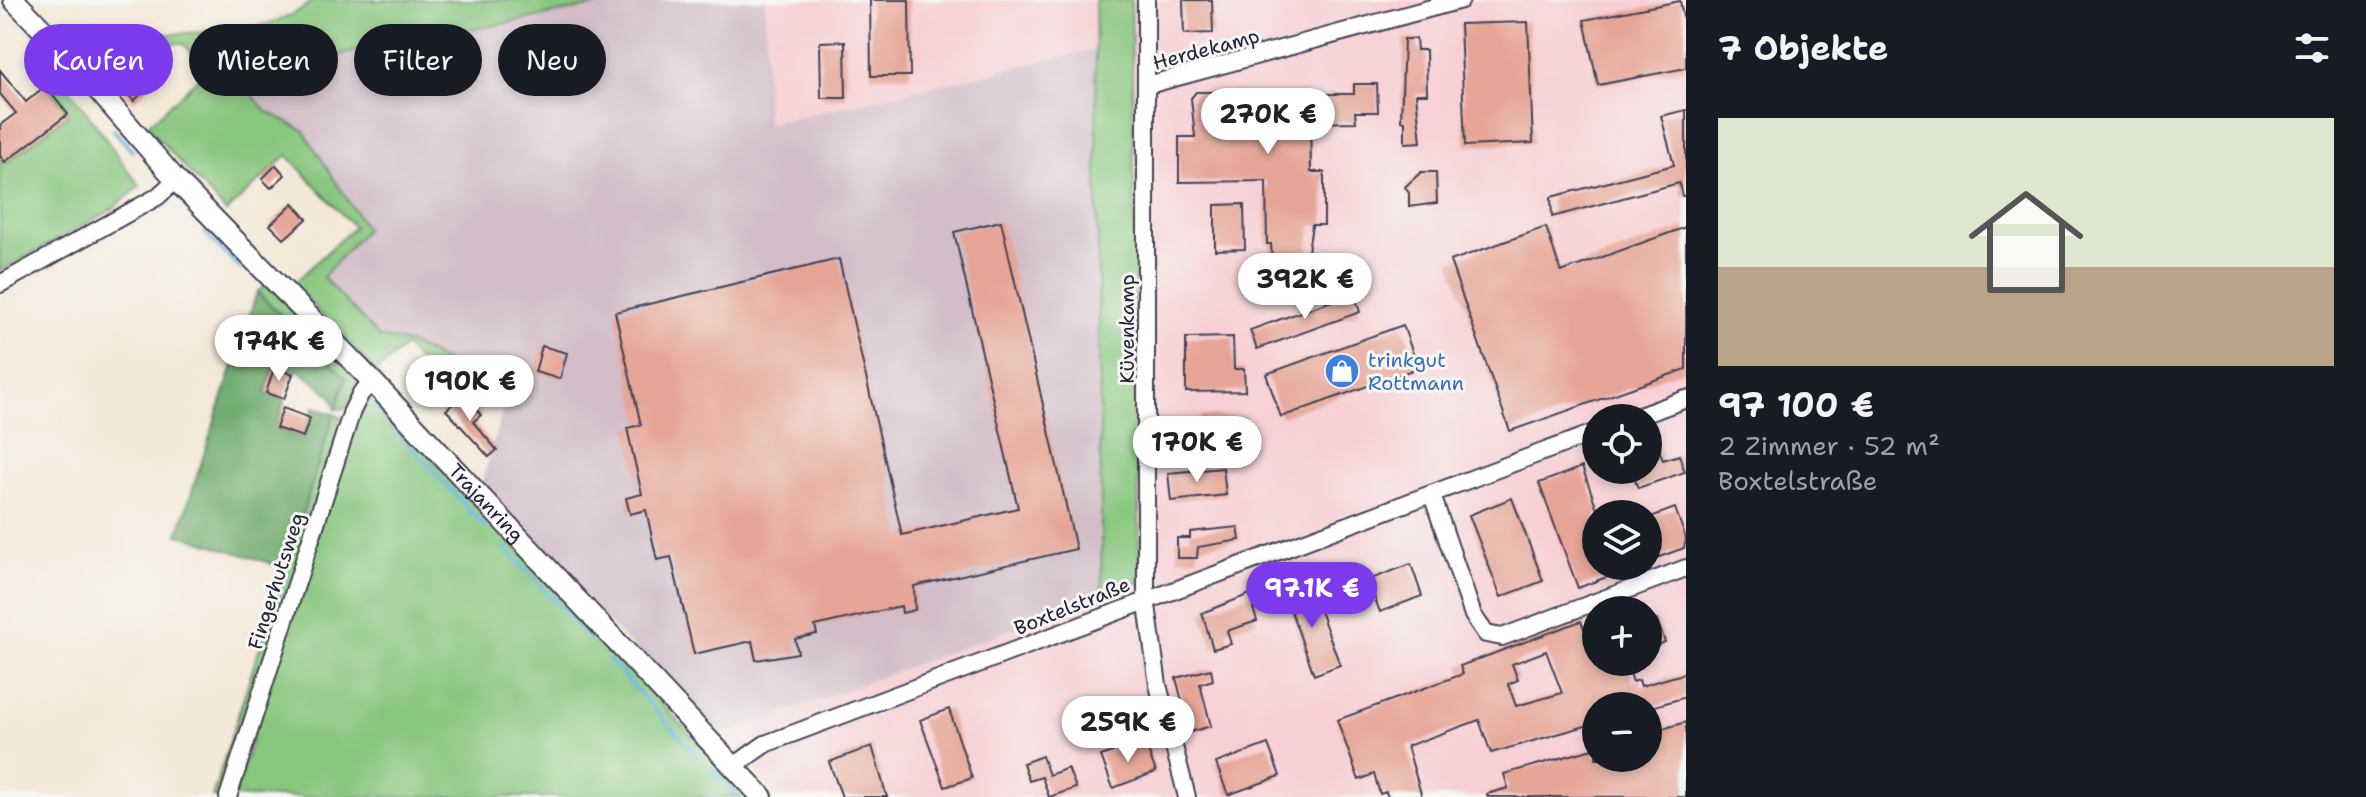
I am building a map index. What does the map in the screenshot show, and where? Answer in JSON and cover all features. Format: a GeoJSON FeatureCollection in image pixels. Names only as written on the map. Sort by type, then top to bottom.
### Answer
{"type":"FeatureCollection","features":[{"type":"Feature","properties":{"kind":"main road","name":"Trajanring"},"geometry":{"type":"LineString","coordinates":[[14,0],[78,67],[176,180],[373,382],[762,797]]}},
{"type":"Feature","properties":{"kind":"street","name":"Küvenkamp"},"geometry":{"type":"LineString","coordinates":[[1146,0],[1146,598],[1158,685],[1187,797]]}},
{"type":"Feature","properties":{"kind":"street","name":"Herdekamp"},"geometry":{"type":"LineString","coordinates":[[1148,85],[1461,0]]}},
{"type":"Feature","properties":{"kind":"street"},"geometry":{"type":"LineString","coordinates":[[0,284],[157,197],[176,180]]}},
{"type":"Feature","properties":{"kind":"street","name":"Fingerhutsweg"},"geometry":{"type":"LineString","coordinates":[[228,797],[352,411],[361,393],[373,382]]}},
{"type":"Feature","properties":{"kind":"street"},"geometry":{"type":"LineString","coordinates":[[1662,408],[1686,399]]}},
{"type":"Feature","properties":{"kind":"street","name":"Boxtelstraße"},"geometry":{"type":"LineString","coordinates":[[734,766],[765,744],[867,708],[1146,598],[1582,437]]}},
{"type":"Feature","properties":{"kind":"street"},"geometry":{"type":"LineString","coordinates":[[1432,495],[1473,615],[1486,634],[1502,637],[1686,568]]}},
{"type":"Feature","properties":{"kind":"shaded area"},"geometry":{"type":"Polygon","coordinates":[[[626,0],[765,0],[767,124],[1095,49],[1102,596],[732,732],[718,731],[624,639],[481,486],[505,401],[477,374],[470,380],[454,365],[409,343],[379,337],[323,277],[366,228],[303,130],[266,111],[253,96],[338,96],[338,55],[354,52],[354,96],[482,96],[482,28],[498,24],[498,96],[606,96],[606,24],[500,24],[626,0]]]}},
{"type":"Feature","properties":{"kind":"shaded area"},"geometry":{"type":"Polygon","coordinates":[[[765,0],[1095,0],[1095,49],[766,124],[765,0]]]}},
{"type":"Feature","properties":{"kind":"shaded area"},"geometry":{"type":"Polygon","coordinates":[[[1131,0],[1686,0],[1686,797],[778,797],[718,731],[733,732],[1140,582],[1131,0]]]}},
{"type":"Feature","properties":{"kind":"green space"},"geometry":{"type":"Polygon","coordinates":[[[314,0],[626,0],[482,28],[482,24],[354,24],[354,52],[338,55],[338,24],[264,24],[297,12],[314,0]]]}},
{"type":"Feature","properties":{"kind":"green space"},"geometry":{"type":"Polygon","coordinates":[[[1095,0],[1131,0],[1140,582],[1102,596],[1095,0]]]}},
{"type":"Feature","properties":{"kind":"green space"},"geometry":{"type":"Polygon","coordinates":[[[189,32],[189,50],[183,43],[173,44],[173,34],[189,32]]]}},
{"type":"Feature","properties":{"kind":"green space"},"geometry":{"type":"Polygon","coordinates":[[[189,87],[189,96],[253,96],[266,111],[303,130],[366,229],[323,277],[379,337],[409,343],[454,365],[470,380],[451,396],[405,346],[376,372],[293,284],[354,227],[287,155],[226,212],[147,126],[189,87]]]}},
{"type":"Feature","properties":{"kind":"green space"},"geometry":{"type":"Polygon","coordinates":[[[55,96],[74,96],[140,186],[110,211],[0,271],[0,157],[6,163],[69,114],[55,96]]]}},
{"type":"Feature","properties":{"kind":"green space"},"geometry":{"type":"Polygon","coordinates":[[[267,284],[360,378],[349,408],[336,409],[346,378],[257,292],[267,284]]]}},
{"type":"Feature","properties":{"kind":"green space"},"geometry":{"type":"Polygon","coordinates":[[[257,292],[346,378],[336,409],[331,395],[297,369],[295,374],[274,367],[265,393],[285,400],[276,428],[303,438],[314,407],[334,414],[285,568],[178,534],[257,292]]]}},
{"type":"Feature","properties":{"kind":"green space"},"geometry":{"type":"Polygon","coordinates":[[[372,394],[749,797],[234,797],[356,410],[372,394]]]}},
{"type":"Feature","properties":{"kind":"green space"},"geometry":{"type":"Polygon","coordinates":[[[334,414],[345,420],[224,797],[212,797],[334,414]]]}},
{"type":"Feature","properties":{"kind":"building"},"geometry":{"type":"Polygon","coordinates":[[[870,0],[909,0],[910,76],[871,76],[870,0]]]}},
{"type":"Feature","properties":{"kind":"building"},"geometry":{"type":"Polygon","coordinates":[[[1183,0],[1212,0],[1213,33],[1184,34],[1183,0]]]}},
{"type":"Feature","properties":{"kind":"building"},"geometry":{"type":"Polygon","coordinates":[[[1680,1],[1686,32],[1686,68],[1598,85],[1584,20],[1680,1]]]}},
{"type":"Feature","properties":{"kind":"building"},"geometry":{"type":"Polygon","coordinates":[[[1528,22],[1533,143],[1465,146],[1460,24],[1528,22]]]}},
{"type":"Feature","properties":{"kind":"building"},"geometry":{"type":"Polygon","coordinates":[[[1404,39],[1416,39],[1417,50],[1426,50],[1427,94],[1416,94],[1421,142],[1405,143],[1405,121],[1401,121],[1404,39]]]}},
{"type":"Feature","properties":{"kind":"building"},"geometry":{"type":"Polygon","coordinates":[[[845,41],[846,98],[821,98],[820,42],[845,41]]]}},
{"type":"Feature","properties":{"kind":"building"},"geometry":{"type":"Polygon","coordinates":[[[0,70],[26,102],[33,96],[53,96],[68,114],[5,162],[0,156],[0,125],[16,113],[0,94],[0,70]]]}},
{"type":"Feature","properties":{"kind":"building"},"geometry":{"type":"Polygon","coordinates":[[[1354,84],[1377,84],[1378,112],[1355,112],[1356,122],[1310,123],[1311,172],[1324,172],[1324,225],[1312,225],[1307,258],[1272,259],[1271,244],[1267,244],[1266,181],[1179,182],[1179,137],[1195,137],[1191,98],[1196,92],[1244,92],[1245,107],[1328,106],[1328,94],[1354,94],[1354,84]]]}},
{"type":"Feature","properties":{"kind":"building"},"geometry":{"type":"Polygon","coordinates":[[[1686,110],[1686,196],[1682,196],[1679,183],[1552,217],[1551,197],[1674,165],[1661,116],[1686,110]]]}},
{"type":"Feature","properties":{"kind":"building"},"geometry":{"type":"Polygon","coordinates":[[[276,165],[285,175],[271,188],[262,179],[276,165]]]}},
{"type":"Feature","properties":{"kind":"building"},"geometry":{"type":"Polygon","coordinates":[[[1421,172],[1436,172],[1437,203],[1409,207],[1409,193],[1405,187],[1421,172]]]}},
{"type":"Feature","properties":{"kind":"building"},"geometry":{"type":"Polygon","coordinates":[[[293,203],[307,219],[284,239],[270,225],[293,203]]]}},
{"type":"Feature","properties":{"kind":"building"},"geometry":{"type":"Polygon","coordinates":[[[1244,204],[1245,249],[1215,250],[1215,205],[1244,204]]]}},
{"type":"Feature","properties":{"kind":"building"},"geometry":{"type":"Polygon","coordinates":[[[1001,221],[1076,549],[914,586],[915,610],[902,613],[901,606],[815,626],[817,634],[795,639],[798,653],[756,660],[752,641],[694,654],[671,557],[657,560],[646,510],[630,514],[626,498],[642,494],[627,428],[641,425],[615,312],[839,259],[902,535],[1018,508],[954,232],[1001,221]]]}},
{"type":"Feature","properties":{"kind":"building"},"geometry":{"type":"Polygon","coordinates":[[[1546,227],[1561,272],[1686,227],[1686,369],[1510,431],[1450,261],[1546,227]]]}},
{"type":"Feature","properties":{"kind":"building"},"geometry":{"type":"Polygon","coordinates":[[[1354,293],[1360,312],[1257,349],[1250,330],[1354,293]]]}},
{"type":"Feature","properties":{"kind":"building","name":"trinkgut Rottmann"},"geometry":{"type":"Polygon","coordinates":[[[1403,325],[1418,368],[1281,417],[1266,374],[1403,325]]]}},
{"type":"Feature","properties":{"kind":"building"},"geometry":{"type":"Polygon","coordinates":[[[1233,337],[1234,369],[1244,369],[1245,391],[1186,392],[1186,338],[1233,337]]]}},
{"type":"Feature","properties":{"kind":"building"},"geometry":{"type":"Polygon","coordinates":[[[542,346],[567,353],[560,379],[535,372],[542,346]]]}},
{"type":"Feature","properties":{"kind":"building"},"geometry":{"type":"Polygon","coordinates":[[[274,368],[293,374],[284,399],[266,393],[274,368]]]}},
{"type":"Feature","properties":{"kind":"building"},"geometry":{"type":"Polygon","coordinates":[[[463,395],[481,415],[473,422],[497,450],[489,457],[446,410],[463,395]]]}},
{"type":"Feature","properties":{"kind":"building"},"geometry":{"type":"Polygon","coordinates":[[[283,408],[310,418],[303,437],[276,428],[283,408]]]}},
{"type":"Feature","properties":{"kind":"building"},"geometry":{"type":"Polygon","coordinates":[[[1200,416],[1245,416],[1245,438],[1201,438],[1200,416]]]}},
{"type":"Feature","properties":{"kind":"building"},"geometry":{"type":"Polygon","coordinates":[[[1679,455],[1685,472],[1662,480],[1662,457],[1663,460],[1679,455]]]}},
{"type":"Feature","properties":{"kind":"building"},"geometry":{"type":"Polygon","coordinates":[[[1582,467],[1582,484],[1588,484],[1594,500],[1582,500],[1582,580],[1599,580],[1578,588],[1539,483],[1582,467]]]}},
{"type":"Feature","properties":{"kind":"building"},"geometry":{"type":"Polygon","coordinates":[[[1223,468],[1226,495],[1171,501],[1168,473],[1223,468]]]}},
{"type":"Feature","properties":{"kind":"building"},"geometry":{"type":"Polygon","coordinates":[[[1512,498],[1543,581],[1501,597],[1469,515],[1512,498]]]}},
{"type":"Feature","properties":{"kind":"building"},"geometry":{"type":"Polygon","coordinates":[[[1675,508],[1686,539],[1684,548],[1662,556],[1662,513],[1675,508]]]}},
{"type":"Feature","properties":{"kind":"building"},"geometry":{"type":"Polygon","coordinates":[[[1238,527],[1240,540],[1198,547],[1197,558],[1177,558],[1177,538],[1190,538],[1190,532],[1238,527]]]}},
{"type":"Feature","properties":{"kind":"building"},"geometry":{"type":"Polygon","coordinates":[[[1411,564],[1422,596],[1380,612],[1368,580],[1411,564]]]}},
{"type":"Feature","properties":{"kind":"building"},"geometry":{"type":"Polygon","coordinates":[[[1304,585],[1308,594],[1313,592],[1340,665],[1314,675],[1284,592],[1304,585]]]}},
{"type":"Feature","properties":{"kind":"building"},"geometry":{"type":"Polygon","coordinates":[[[1260,590],[1264,604],[1253,608],[1257,621],[1227,631],[1231,644],[1213,649],[1202,613],[1260,590]]]}},
{"type":"Feature","properties":{"kind":"building"},"geometry":{"type":"Polygon","coordinates":[[[1581,621],[1582,676],[1631,676],[1633,682],[1639,680],[1641,686],[1686,673],[1686,697],[1662,704],[1662,692],[1582,692],[1582,727],[1491,753],[1479,720],[1407,746],[1422,797],[1388,797],[1386,792],[1380,794],[1374,774],[1359,780],[1337,720],[1463,674],[1460,666],[1581,621]],[[1546,651],[1512,664],[1518,680],[1508,684],[1516,706],[1562,693],[1546,651]]]}},
{"type":"Feature","properties":{"kind":"building"},"geometry":{"type":"Polygon","coordinates":[[[1211,669],[1213,680],[1200,684],[1211,726],[1190,732],[1176,678],[1211,669]]]}},
{"type":"Feature","properties":{"kind":"building"},"geometry":{"type":"Polygon","coordinates":[[[949,709],[972,778],[945,787],[920,720],[949,709]]]}},
{"type":"Feature","properties":{"kind":"building"},"geometry":{"type":"Polygon","coordinates":[[[1686,722],[1686,797],[1488,797],[1487,794],[1508,788],[1504,774],[1582,752],[1582,772],[1662,772],[1662,729],[1686,722]]]}},
{"type":"Feature","properties":{"kind":"building"},"geometry":{"type":"Polygon","coordinates":[[[1144,740],[1156,772],[1113,788],[1101,756],[1144,740]]]}},
{"type":"Feature","properties":{"kind":"building"},"geometry":{"type":"Polygon","coordinates":[[[1268,744],[1280,776],[1228,795],[1216,763],[1268,744]]]}},
{"type":"Feature","properties":{"kind":"building"},"geometry":{"type":"Polygon","coordinates":[[[872,746],[887,797],[842,797],[829,762],[872,746]]]}},
{"type":"Feature","properties":{"kind":"building"},"geometry":{"type":"Polygon","coordinates":[[[1042,756],[1049,775],[1068,768],[1076,788],[1049,797],[1042,777],[1029,781],[1023,763],[1042,756]]]}},
{"type":"Feature","properties":{"kind":"waterway"},"geometry":{"type":"LineString","coordinates":[[114,130],[132,151]]}},
{"type":"Feature","properties":{"kind":"waterway"},"geometry":{"type":"LineString","coordinates":[[205,233],[241,269]]}},
{"type":"Feature","properties":{"kind":"waterway"},"geometry":{"type":"LineString","coordinates":[[374,407],[485,527]]}},
{"type":"Feature","properties":{"kind":"waterway"},"geometry":{"type":"LineString","coordinates":[[504,547],[592,641]]}},
{"type":"Feature","properties":{"kind":"waterway"},"geometry":{"type":"LineString","coordinates":[[609,660],[697,755]]}},
{"type":"Feature","properties":{"kind":"waterway"},"geometry":{"type":"LineString","coordinates":[[710,768],[738,797]]}},
{"type":"Feature","properties":{"kind":"place","name":"trinkgut Rottmann"},"geometry":{"type":"Point","coordinates":[1342,371]}}]}
